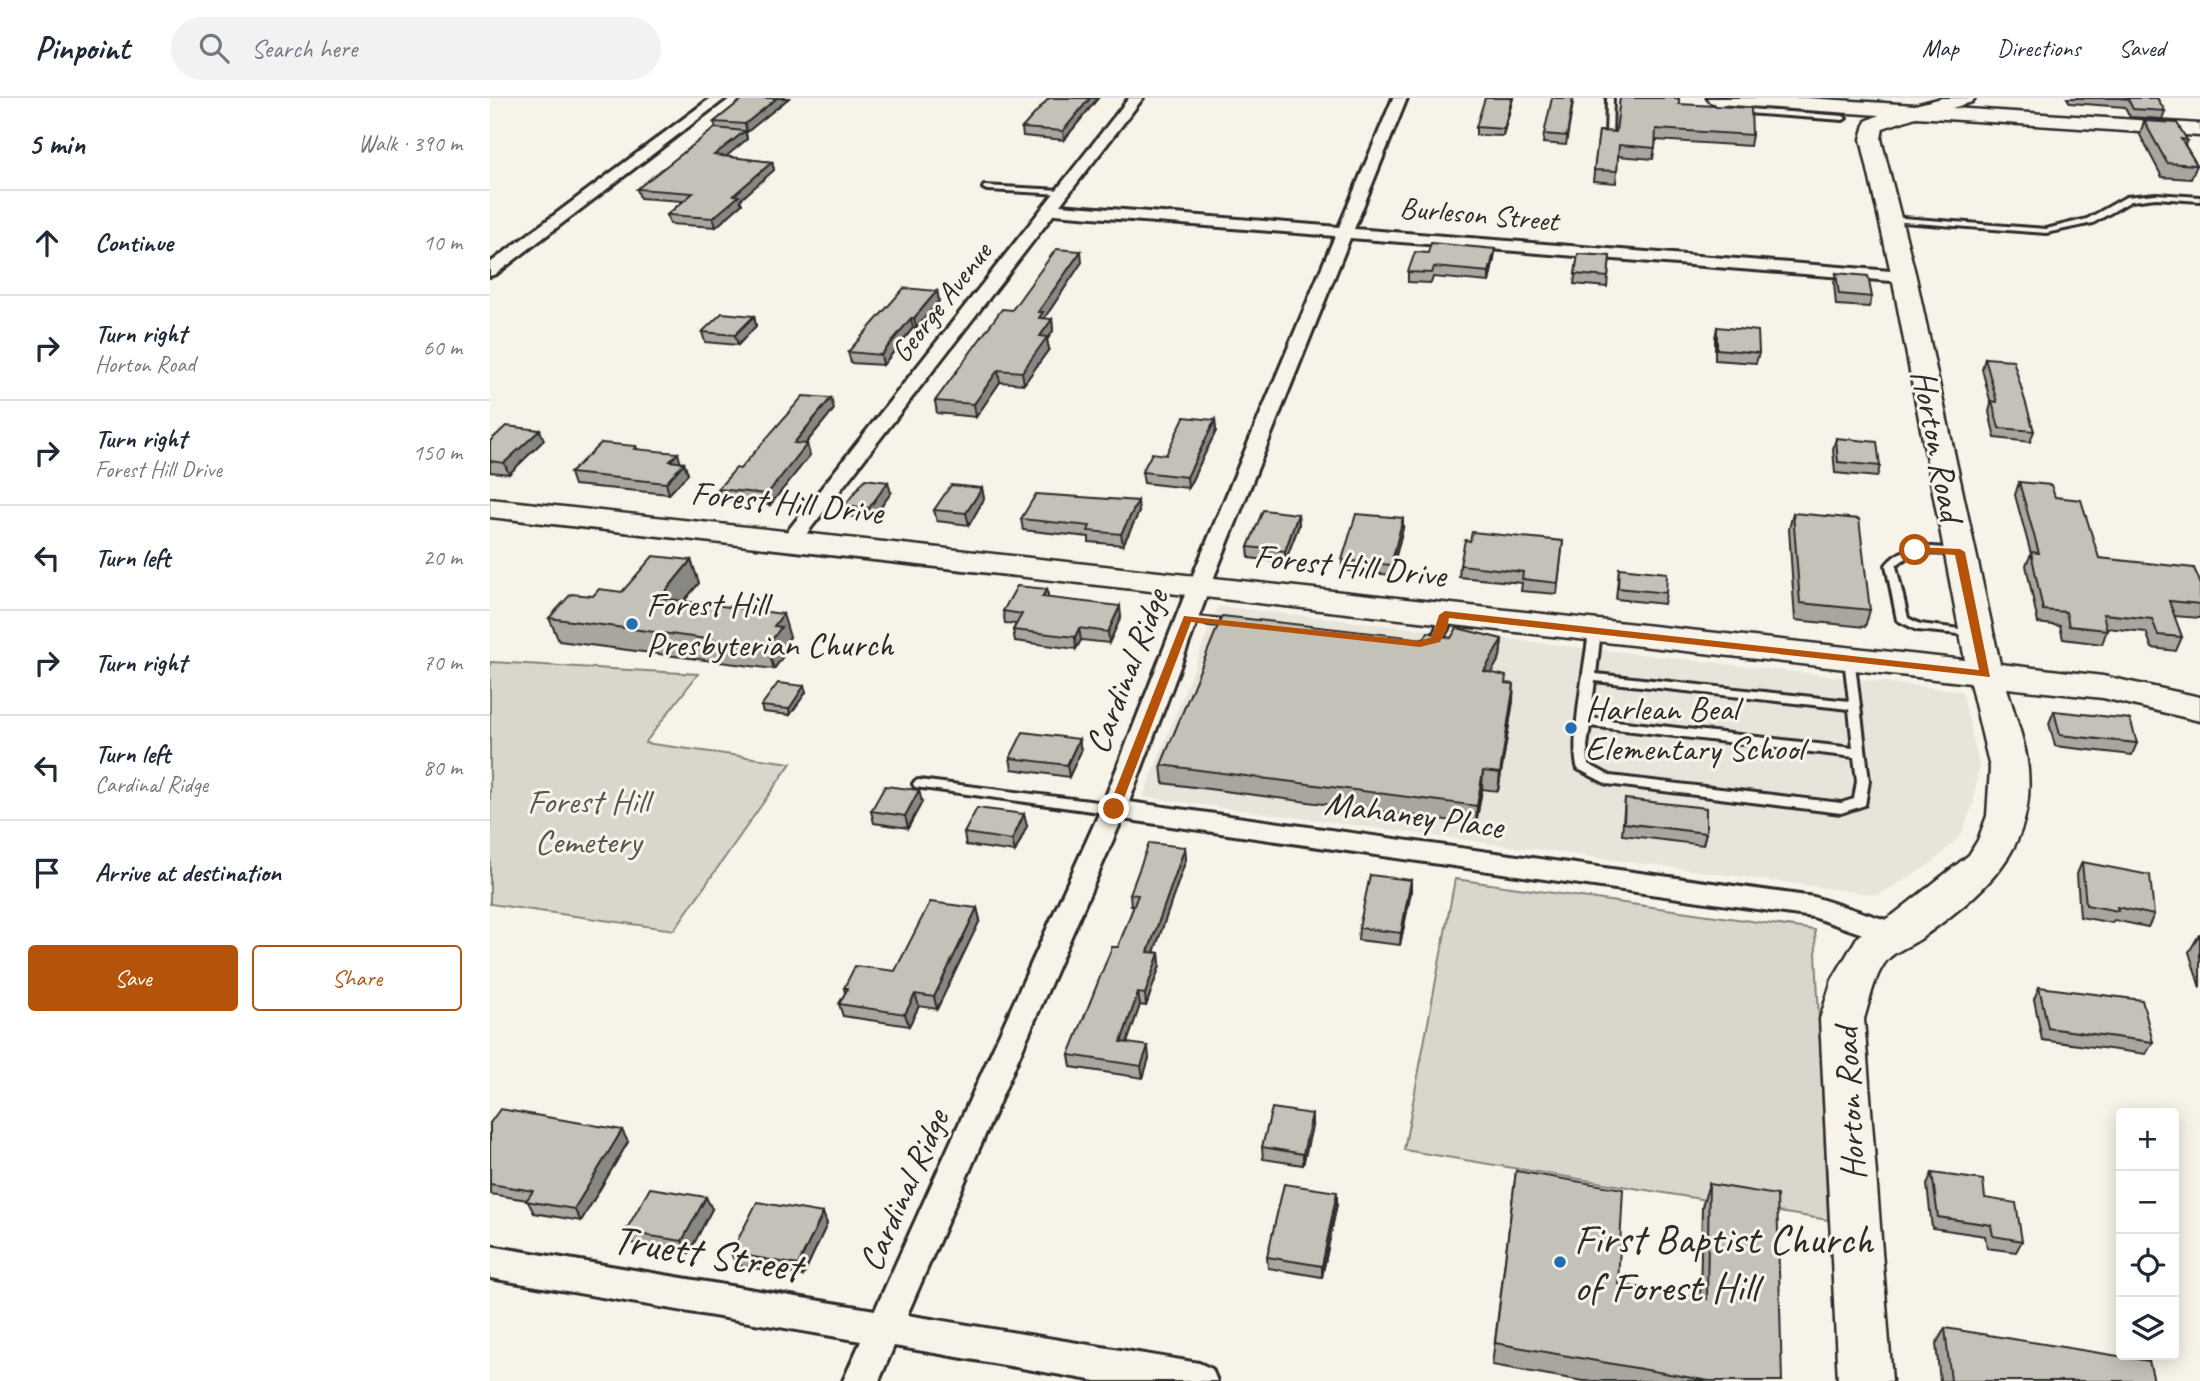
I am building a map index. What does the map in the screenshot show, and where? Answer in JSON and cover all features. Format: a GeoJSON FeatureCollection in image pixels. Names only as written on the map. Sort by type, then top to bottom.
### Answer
{"type":"FeatureCollection","features":[{"type":"Feature","properties":{"kind":"street"},"geometry":{"type":"LineString","coordinates":[[490,271],[719,98]]}},
{"type":"Feature","properties":{"kind":"street","name":"George Avenue"},"geometry":{"type":"LineString","coordinates":[[790,541],[1136,98]]}},
{"type":"Feature","properties":{"kind":"street","name":"Cardinal Ridge"},"geometry":{"type":"LineString","coordinates":[[861,1381],[1114,809],[1199,587],[1400,98]]}},
{"type":"Feature","properties":{"kind":"street","name":"Horton Road"},"geometry":{"type":"LineString","coordinates":[[1865,1381],[1842,1019],[1854,980],[1873,947],[1895,934],[1983,865],[1997,844],[2006,816],[2009,768],[1976,634],[1904,277],[1871,130],[1879,121],[1965,98]]}},
{"type":"Feature","properties":{"kind":"street"},"geometry":{"type":"LineString","coordinates":[[1715,103],[2200,130]]}},
{"type":"Feature","properties":{"kind":"street","name":"Burleson Street"},"geometry":{"type":"LineString","coordinates":[[1049,209],[1904,277]]}},
{"type":"Feature","properties":{"kind":"street","name":"Forest Hill Drive"},"geometry":{"type":"LineString","coordinates":[[490,508],[2103,687],[2200,709]]}},
{"type":"Feature","properties":{"kind":"street","name":"Mahaney Place"},"geometry":{"type":"LineString","coordinates":[[1114,809],[1814,907],[1895,934]]}},
{"type":"Feature","properties":{"kind":"street","name":"Truett Street"},"geometry":{"type":"LineString","coordinates":[[490,1262],[1199,1381]]}},
{"type":"Feature","properties":{"kind":"lane"},"geometry":{"type":"LineString","coordinates":[[1609,138],[1610,98]]}},
{"type":"Feature","properties":{"kind":"lane"},"geometry":{"type":"LineString","coordinates":[[1715,103],[1843,118]]}},
{"type":"Feature","properties":{"kind":"lane"},"geometry":{"type":"LineString","coordinates":[[987,188],[1062,192]]}},
{"type":"Feature","properties":{"kind":"lane"},"geometry":{"type":"LineString","coordinates":[[1890,219],[2046,231],[2090,221],[2129,200],[2156,196],[2200,199]]}},
{"type":"Feature","properties":{"kind":"lane"},"geometry":{"type":"LineString","coordinates":[[1960,552],[1915,550],[1898,555],[1891,565],[1903,620],[1917,627],[1976,634]]}},
{"type":"Feature","properties":{"kind":"lane"},"geometry":{"type":"LineString","coordinates":[[1420,644],[1436,639],[1442,629],[1445,615]]}},
{"type":"Feature","properties":{"kind":"lane"},"geometry":{"type":"LineString","coordinates":[[1187,618],[1242,625]]}},
{"type":"Feature","properties":{"kind":"lane"},"geometry":{"type":"LineString","coordinates":[[1595,631],[1584,721],[1582,766],[1607,780],[1827,807],[1841,808],[1860,802],[1863,781],[1850,659]]}},
{"type":"Feature","properties":{"kind":"lane"},"geometry":{"type":"LineString","coordinates":[[1589,677],[1855,706]]}},
{"type":"Feature","properties":{"kind":"lane"},"geometry":{"type":"LineString","coordinates":[[1584,721],[1860,752]]}},
{"type":"Feature","properties":{"kind":"lane","name":"Mahaney Place"},"geometry":{"type":"LineString","coordinates":[[919,784],[1114,809]]}},
{"type":"Feature","properties":{"kind":"shaded area","name":"Harlean Beal Elementary School"},"geometry":{"type":"Polygon","coordinates":[[[1218,606],[1962,691],[1979,765],[1973,804],[1961,835],[1931,864],[1878,895],[1143,797],[1218,606]]]}},
{"type":"Feature","properties":{"kind":"green space","name":"Forest Hill Cemetery"},"geometry":{"type":"Polygon","coordinates":[[[490,662],[698,674],[645,743],[791,763],[674,930],[490,904],[490,662]]]}},
{"type":"Feature","properties":{"kind":"green space"},"geometry":{"type":"Polygon","coordinates":[[[1455,879],[1815,930],[1828,1220],[1404,1150],[1455,879]]]}},
{"type":"Feature","properties":{"kind":"building"},"geometry":{"type":"Polygon","coordinates":[[[744,98],[777,98],[745,124],[714,122],[744,98]]]}},
{"type":"Feature","properties":{"kind":"building"},"geometry":{"type":"Polygon","coordinates":[[[1049,98],[1090,98],[1063,131],[1022,128],[1049,98]]]}},
{"type":"Feature","properties":{"kind":"building"},"geometry":{"type":"Polygon","coordinates":[[[1485,98],[1512,98],[1504,129],[1476,127],[1485,98]]]}},
{"type":"Feature","properties":{"kind":"building"},"geometry":{"type":"Polygon","coordinates":[[[1552,98],[1573,98],[1567,136],[1544,134],[1552,98]]]}},
{"type":"Feature","properties":{"kind":"building"},"geometry":{"type":"Polygon","coordinates":[[[1620,98],[1675,98],[1679,99],[1679,104],[1751,108],[1752,135],[1656,129],[1655,148],[1619,145],[1617,171],[1594,170],[1599,131],[1616,132],[1620,98]]]}},
{"type":"Feature","properties":{"kind":"building"},"geometry":{"type":"Polygon","coordinates":[[[2119,98],[2157,98],[2165,111],[2133,109],[2128,99],[2119,98]]]}},
{"type":"Feature","properties":{"kind":"building"},"geometry":{"type":"Polygon","coordinates":[[[2144,121],[2177,123],[2187,140],[2181,139],[2197,165],[2167,163],[2144,121]]]}},
{"type":"Feature","properties":{"kind":"building"},"geometry":{"type":"Polygon","coordinates":[[[715,128],[745,131],[714,155],[772,162],[734,195],[739,196],[713,218],[667,215],[693,193],[637,189],[715,128]]]}},
{"type":"Feature","properties":{"kind":"building"},"geometry":{"type":"Polygon","coordinates":[[[1431,243],[1495,249],[1489,272],[1434,267],[1432,273],[1408,272],[1415,252],[1428,253],[1431,243]]]}},
{"type":"Feature","properties":{"kind":"building"},"geometry":{"type":"Polygon","coordinates":[[[1056,249],[1081,251],[1038,312],[1043,312],[1039,318],[1052,319],[1040,336],[1047,337],[1022,372],[998,370],[974,404],[935,401],[1002,309],[1012,310],[1056,249]]]}},
{"type":"Feature","properties":{"kind":"building"},"geometry":{"type":"Polygon","coordinates":[[[1578,254],[1610,256],[1608,277],[1575,274],[1578,254]]]}},
{"type":"Feature","properties":{"kind":"building"},"geometry":{"type":"Polygon","coordinates":[[[1836,273],[1868,276],[1872,297],[1839,294],[1836,273]]]}},
{"type":"Feature","properties":{"kind":"building"},"geometry":{"type":"Polygon","coordinates":[[[904,288],[937,291],[881,355],[848,352],[904,288]]]}},
{"type":"Feature","properties":{"kind":"building"},"geometry":{"type":"Polygon","coordinates":[[[722,313],[754,316],[735,335],[702,332],[722,313]]]}},
{"type":"Feature","properties":{"kind":"building"},"geometry":{"type":"Polygon","coordinates":[[[1717,327],[1758,331],[1759,353],[1717,349],[1717,327]]]}},
{"type":"Feature","properties":{"kind":"building"},"geometry":{"type":"Polygon","coordinates":[[[1985,358],[2013,360],[2034,431],[1999,428],[1992,401],[1997,402],[1985,358]]]}},
{"type":"Feature","properties":{"kind":"building"},"geometry":{"type":"Polygon","coordinates":[[[803,396],[831,398],[794,443],[807,444],[767,494],[718,489],[736,468],[740,469],[803,396]]]}},
{"type":"Feature","properties":{"kind":"building"},"geometry":{"type":"Polygon","coordinates":[[[1184,417],[1215,420],[1187,477],[1142,472],[1152,453],[1166,455],[1184,417]]]}},
{"type":"Feature","properties":{"kind":"building"},"geometry":{"type":"Polygon","coordinates":[[[506,426],[540,430],[504,463],[490,461],[490,441],[506,426]]]}},
{"type":"Feature","properties":{"kind":"building"},"geometry":{"type":"Polygon","coordinates":[[[1836,438],[1877,442],[1880,466],[1838,462],[1836,438]]]}},
{"type":"Feature","properties":{"kind":"building"},"geometry":{"type":"Polygon","coordinates":[[[601,443],[678,453],[670,461],[684,463],[666,483],[570,473],[601,443]]]}},
{"type":"Feature","properties":{"kind":"building"},"geometry":{"type":"Polygon","coordinates":[[[865,479],[888,482],[869,508],[845,505],[865,479]]]}},
{"type":"Feature","properties":{"kind":"building"},"geometry":{"type":"Polygon","coordinates":[[[2019,482],[2051,485],[2055,497],[2081,500],[2099,558],[2194,568],[2200,582],[2200,604],[2169,601],[2182,637],[2158,635],[2152,619],[2103,614],[2107,630],[2069,626],[2066,612],[2043,610],[2031,552],[2039,553],[2019,482]]]}},
{"type":"Feature","properties":{"kind":"building"},"geometry":{"type":"Polygon","coordinates":[[[951,485],[982,488],[966,513],[934,510],[951,485]]]}},
{"type":"Feature","properties":{"kind":"building"},"geometry":{"type":"Polygon","coordinates":[[[1036,494],[1138,501],[1121,534],[1088,531],[1090,526],[1021,519],[1036,494]]]}},
{"type":"Feature","properties":{"kind":"building"},"geometry":{"type":"Polygon","coordinates":[[[1263,510],[1298,514],[1285,551],[1248,547],[1263,510]]]}},
{"type":"Feature","properties":{"kind":"building"},"geometry":{"type":"Polygon","coordinates":[[[1793,513],[1859,519],[1870,610],[1800,603],[1793,513]]]}},
{"type":"Feature","properties":{"kind":"building"},"geometry":{"type":"Polygon","coordinates":[[[1356,514],[1403,518],[1391,565],[1342,560],[1356,514]]]}},
{"type":"Feature","properties":{"kind":"building"},"geometry":{"type":"Polygon","coordinates":[[[1472,532],[1563,541],[1558,583],[1522,579],[1523,572],[1460,565],[1465,540],[1470,541],[1472,532]]]}},
{"type":"Feature","properties":{"kind":"building"},"geometry":{"type":"Polygon","coordinates":[[[653,556],[691,560],[660,598],[783,614],[774,626],[781,627],[767,647],[549,618],[571,594],[593,596],[599,589],[622,592],[653,556]]]}},
{"type":"Feature","properties":{"kind":"building"},"geometry":{"type":"Polygon","coordinates":[[[1619,568],[1667,573],[1666,593],[1618,588],[1619,568]]]}},
{"type":"Feature","properties":{"kind":"building"},"geometry":{"type":"Polygon","coordinates":[[[1017,586],[1047,589],[1042,597],[1120,606],[1108,632],[1079,628],[1075,637],[1013,630],[1022,614],[1003,611],[1017,586]]]}},
{"type":"Feature","properties":{"kind":"building"},"geometry":{"type":"Polygon","coordinates":[[[1222,616],[1424,639],[1428,632],[1451,638],[1457,628],[1502,639],[1484,671],[1506,676],[1505,683],[1514,684],[1500,773],[1483,771],[1477,806],[1161,765],[1222,616]]]}},
{"type":"Feature","properties":{"kind":"building"},"geometry":{"type":"Polygon","coordinates":[[[778,683],[804,686],[789,709],[761,706],[778,683]]]}},
{"type":"Feature","properties":{"kind":"building"},"geometry":{"type":"Polygon","coordinates":[[[2054,711],[2130,719],[2137,743],[2060,735],[2054,711]]]}},
{"type":"Feature","properties":{"kind":"building"},"geometry":{"type":"Polygon","coordinates":[[[1023,732],[1079,739],[1067,765],[1010,758],[1023,732]]]}},
{"type":"Feature","properties":{"kind":"building"},"geometry":{"type":"Polygon","coordinates":[[[885,786],[919,790],[905,816],[871,811],[885,786]]]}},
{"type":"Feature","properties":{"kind":"building"},"geometry":{"type":"Polygon","coordinates":[[[1625,799],[1706,808],[1706,833],[1624,823],[1625,799]]]}},
{"type":"Feature","properties":{"kind":"building"},"geometry":{"type":"Polygon","coordinates":[[[977,808],[1024,814],[1012,840],[964,833],[977,808]]]}},
{"type":"Feature","properties":{"kind":"building"},"geometry":{"type":"Polygon","coordinates":[[[1149,843],[1185,847],[1148,952],[1159,953],[1145,994],[1138,993],[1121,1042],[1148,1046],[1141,1066],[1069,1055],[1112,947],[1118,947],[1138,895],[1130,894],[1149,843]]]}},
{"type":"Feature","properties":{"kind":"building"},"geometry":{"type":"Polygon","coordinates":[[[2082,862],[2150,875],[2154,915],[2117,907],[2118,911],[2086,905],[2082,862]]]}},
{"type":"Feature","properties":{"kind":"building"},"geometry":{"type":"Polygon","coordinates":[[[1370,875],[1411,880],[1401,933],[1359,928],[1370,875]]]}},
{"type":"Feature","properties":{"kind":"building"},"geometry":{"type":"Polygon","coordinates":[[[930,902],[977,908],[934,997],[915,994],[905,1014],[839,1004],[855,966],[895,971],[930,902]]]}},
{"type":"Feature","properties":{"kind":"building"},"geometry":{"type":"Polygon","coordinates":[[[2039,987],[2142,1000],[2153,1042],[2048,1028],[2039,987]]]}},
{"type":"Feature","properties":{"kind":"building"},"geometry":{"type":"Polygon","coordinates":[[[1272,1108],[1312,1114],[1303,1154],[1262,1147],[1272,1108]]]}},
{"type":"Feature","properties":{"kind":"building"},"geometry":{"type":"Polygon","coordinates":[[[500,1109],[622,1130],[574,1209],[526,1201],[533,1191],[490,1184],[490,1123],[500,1109]]]}},
{"type":"Feature","properties":{"kind":"building","name":"First Baptist Church of Forest Hill"},"geometry":{"type":"Polygon","coordinates":[[[1516,1171],[1623,1189],[1618,1284],[1707,1299],[1709,1184],[1777,1195],[1782,1381],[1709,1381],[1495,1343],[1516,1171]]]}},
{"type":"Feature","properties":{"kind":"building"},"geometry":{"type":"Polygon","coordinates":[[[1932,1173],[1983,1180],[1985,1198],[2016,1203],[2022,1241],[1993,1236],[1991,1225],[1938,1217],[1932,1173]]]}},
{"type":"Feature","properties":{"kind":"building"},"geometry":{"type":"Polygon","coordinates":[[[1284,1184],[1337,1192],[1322,1266],[1267,1257],[1284,1184]]]}},
{"type":"Feature","properties":{"kind":"building"},"geometry":{"type":"Polygon","coordinates":[[[650,1188],[706,1197],[682,1241],[625,1232],[650,1188]]]}},
{"type":"Feature","properties":{"kind":"building"},"geometry":{"type":"Polygon","coordinates":[[[757,1202],[823,1213],[798,1265],[731,1253],[757,1202]]]}},
{"type":"Feature","properties":{"kind":"building"},"geometry":{"type":"Polygon","coordinates":[[[1945,1328],[2116,1356],[2116,1360],[2149,1361],[2154,1381],[1951,1381],[1945,1328]]]}},
{"type":"Feature","properties":{"kind":"place","name":"Forest Hill Presbyterian Church"},"geometry":{"type":"Point","coordinates":[632,624]}},
{"type":"Feature","properties":{"kind":"place","name":"Harlean Beal Elementary School"},"geometry":{"type":"Point","coordinates":[1571,728]}},
{"type":"Feature","properties":{"kind":"place","name":"First Baptist Church of Forest Hill"},"geometry":{"type":"Point","coordinates":[1560,1262]}},
{"type":"Feature","properties":{"kind":"route"},"geometry":{"type":"LineString","coordinates":[[1114,809],[1187,618],[1420,644],[1436,639],[1442,629],[1445,615],[1986,674],[1960,552],[1915,550]]}}]}
